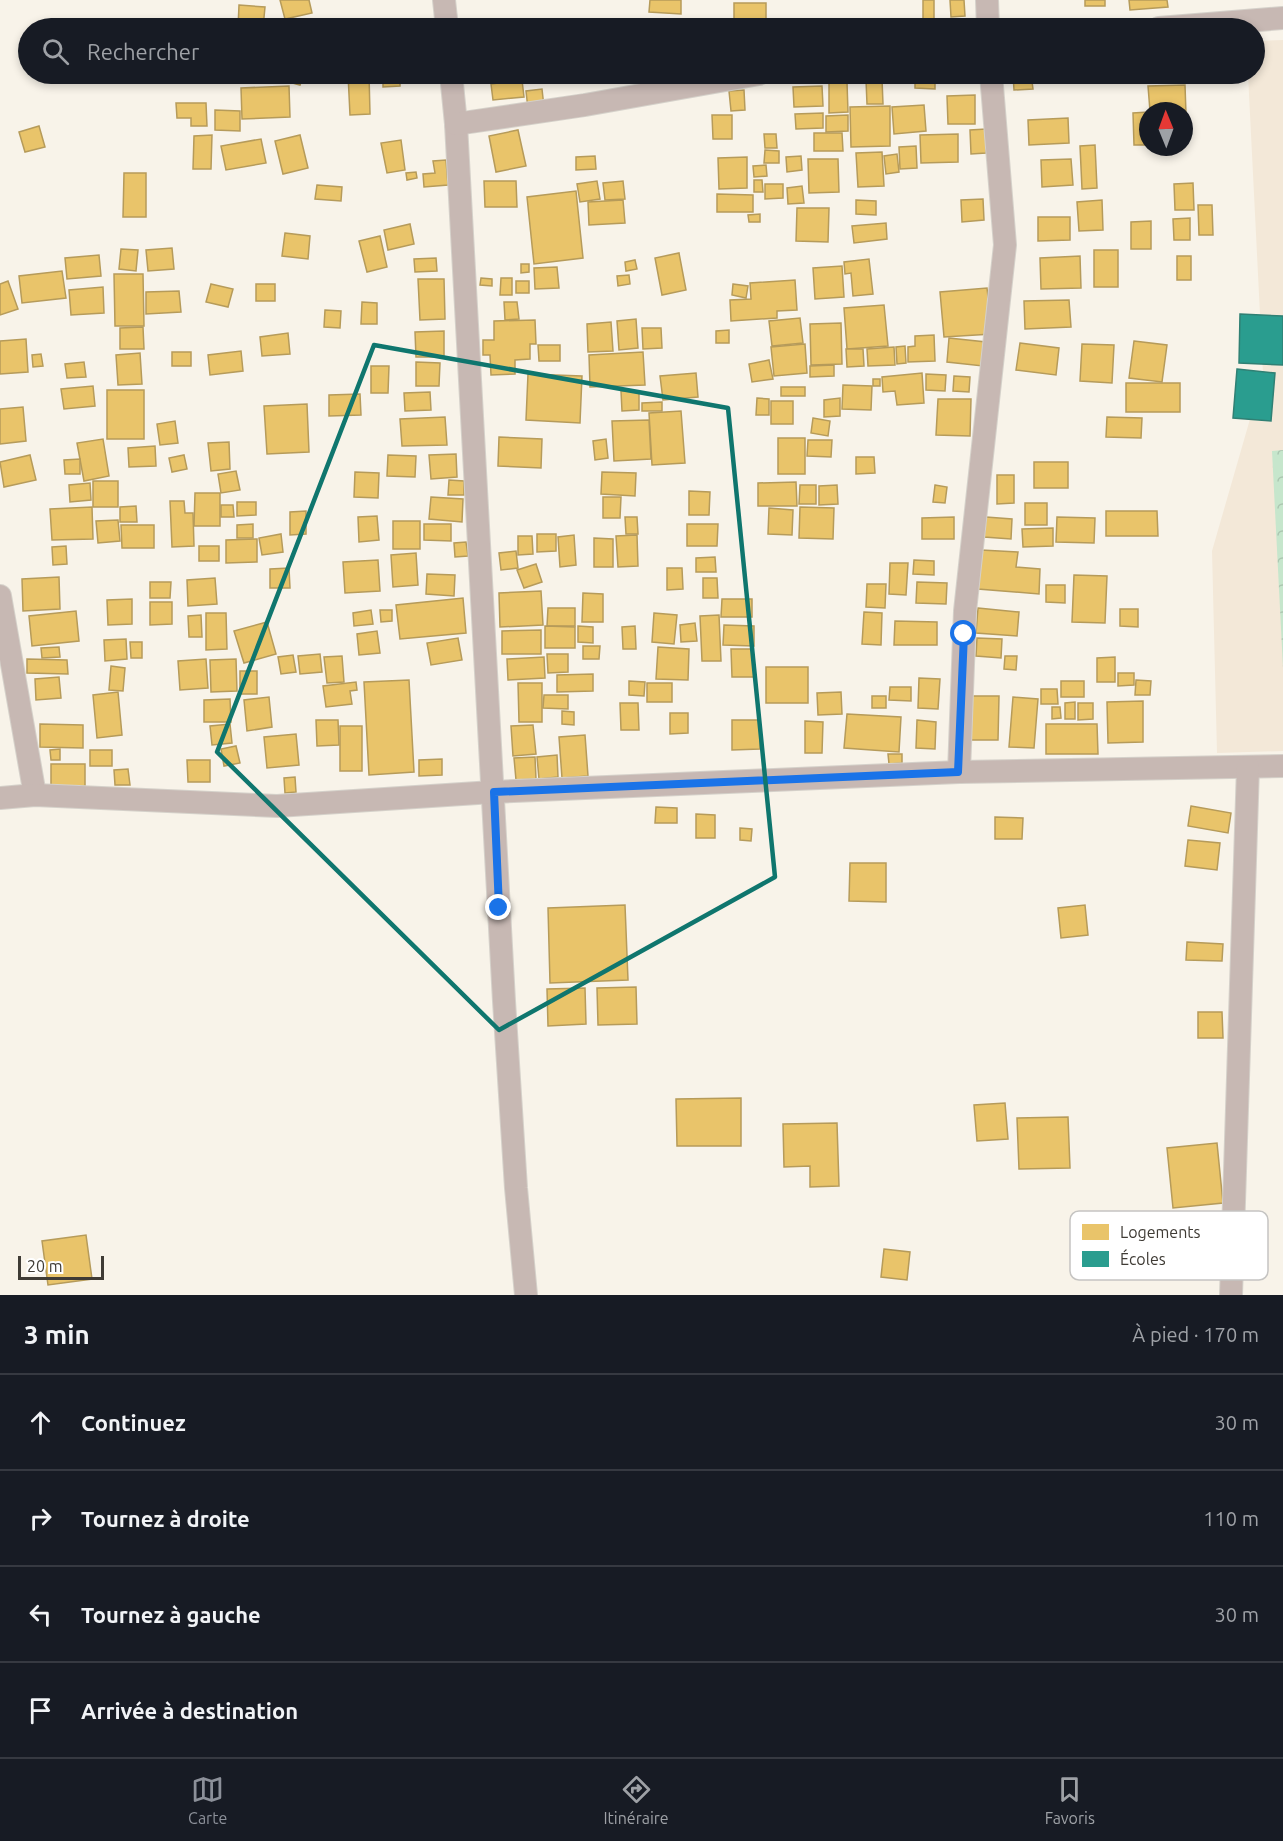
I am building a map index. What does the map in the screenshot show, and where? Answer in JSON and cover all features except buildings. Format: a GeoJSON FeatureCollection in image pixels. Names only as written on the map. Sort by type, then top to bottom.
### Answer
{"type":"FeatureCollection","features":[{"type":"Feature","properties":{"kind":"street"},"geometry":{"type":"LineString","coordinates":[[444,0],[446,18]]}},
{"type":"Feature","properties":{"kind":"street"},"geometry":{"type":"LineString","coordinates":[[987,0],[988,18]]}},
{"type":"Feature","properties":{"kind":"street"},"geometry":{"type":"LineString","coordinates":[[1265,19],[1283,18]]}},
{"type":"Feature","properties":{"kind":"street"},"geometry":{"type":"LineString","coordinates":[[452,84],[494,792],[507,1059],[526,1295]]}},
{"type":"Feature","properties":{"kind":"street"},"geometry":{"type":"LineString","coordinates":[[456,124],[585,105],[703,84]]}},
{"type":"Feature","properties":{"kind":"street"},"geometry":{"type":"LineString","coordinates":[[958,772],[965,612],[1005,245],[992,84]]}},
{"type":"Feature","properties":{"kind":"street"},"geometry":{"type":"LineString","coordinates":[[0,596],[35,795]]}},
{"type":"Feature","properties":{"kind":"street"},"geometry":{"type":"LineString","coordinates":[[0,798],[35,795],[277,806],[494,792],[958,772],[1283,766]]}},
{"type":"Feature","properties":{"kind":"street"},"geometry":{"type":"LineString","coordinates":[[1234,1211],[1248,767]]}},
{"type":"Feature","properties":{"kind":"street"},"geometry":{"type":"LineString","coordinates":[[1211,1295],[1231,1295],[1231,1280]]}},
{"type":"Feature","properties":{"kind":"highlighted area"},"geometry":{"type":"Polygon","coordinates":[[[374,345],[728,408],[775,877],[499,1030],[217,752],[374,345]]]}},
{"type":"Feature","properties":{"kind":"shaded area"},"geometry":{"type":"Polygon","coordinates":[[[1283,40],[1283,751],[1217,753],[1212,551],[1263,374],[1248,84],[1265,84],[1265,41],[1283,40]]]}},
{"type":"Feature","properties":{"kind":"green space"},"geometry":{"type":"Polygon","coordinates":[[[1283,450],[1283,668],[1272,451],[1283,450]]]}},
{"type":"Feature","properties":{"kind":"route"},"geometry":{"type":"LineString","coordinates":[[499,908],[494,792],[958,772],[964,634]]}}]}
